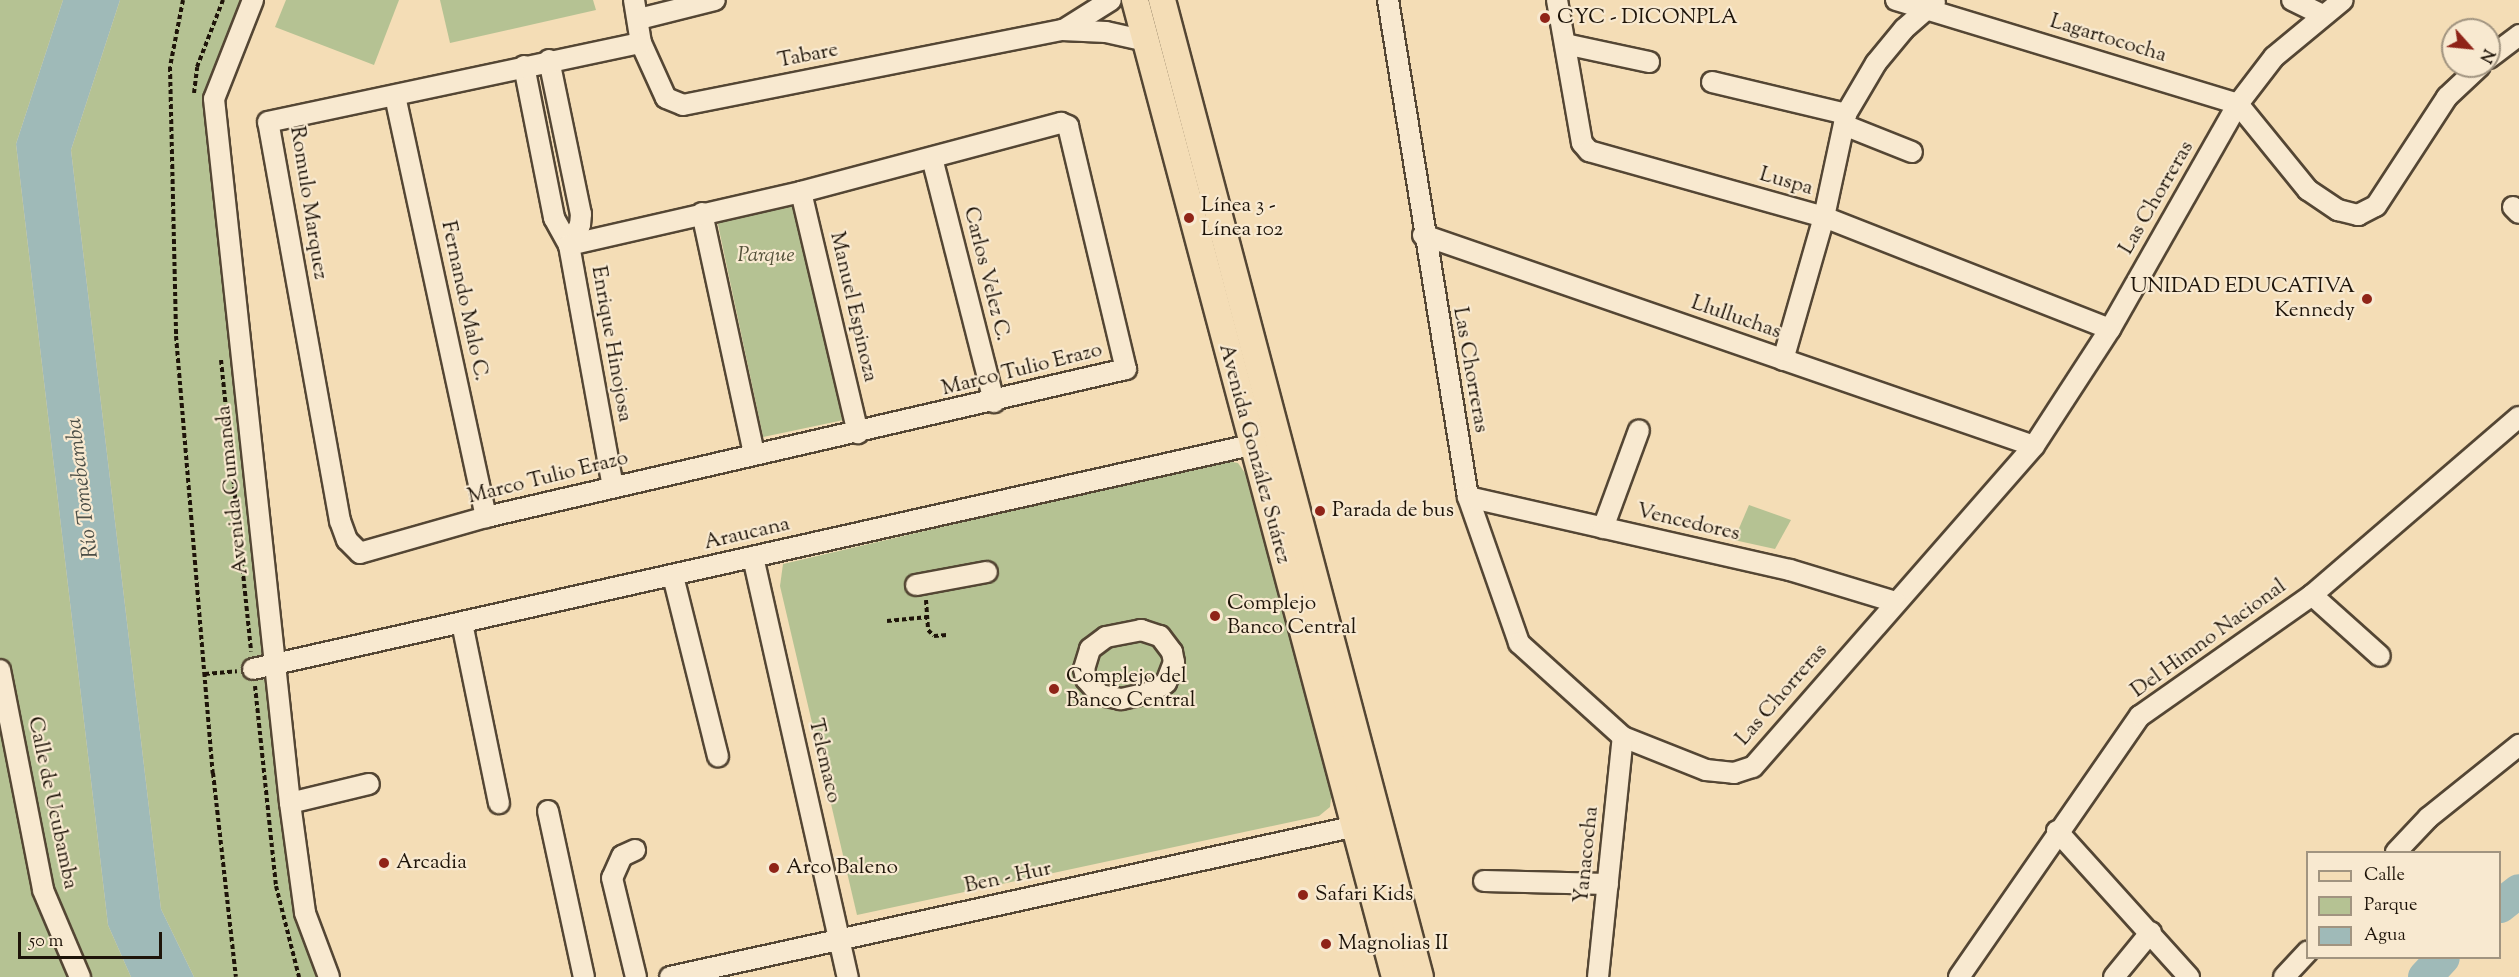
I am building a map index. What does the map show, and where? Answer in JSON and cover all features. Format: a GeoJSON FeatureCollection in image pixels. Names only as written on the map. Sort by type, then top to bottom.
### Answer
{"type":"FeatureCollection","features":[{"type":"Feature","properties":{"kind":"main road","name":"Avenida González Suárez"},"geometry":{"type":"LineString","coordinates":[[1135,0],[1251,445],[1356,826],[1395,977]]}},
{"type":"Feature","properties":{"kind":"main road","name":"Avenida González Suárez"},"geometry":{"type":"LineString","coordinates":[[1162,0],[1420,977]]}},
{"type":"Feature","properties":{"kind":"street","name":"Avenida Cumanda"},"geometry":{"type":"LineString","coordinates":[[253,0],[214,99],[290,803],[305,913],[329,977]]}},
{"type":"Feature","properties":{"kind":"street"},"geometry":{"type":"LineString","coordinates":[[636,9],[715,0]]}},
{"type":"Feature","properties":{"kind":"street","name":"Tabare"},"geometry":{"type":"LineString","coordinates":[[1062,30],[1111,0]]}},
{"type":"Feature","properties":{"kind":"street","name":"Las Chorreras"},"geometry":{"type":"LineString","coordinates":[[1388,0],[1423,235],[1468,498],[1519,643],[1623,737],[1706,770],[1734,773],[1753,767],[1895,602],[2034,446],[2110,329],[2238,104],[2274,57],[2343,0]]}},
{"type":"Feature","properties":{"kind":"street","name":"Luspa"},"geometry":{"type":"LineString","coordinates":[[1557,0],[1582,143],[1590,151],[1824,217],[2110,329]]}},
{"type":"Feature","properties":{"kind":"street","name":"Lagartococha"},"geometry":{"type":"LineString","coordinates":[[1896,0],[1932,4],[2238,104]]}},
{"type":"Feature","properties":{"kind":"street"},"geometry":{"type":"LineString","coordinates":[[2292,0],[2324,15]]}},
{"type":"Feature","properties":{"kind":"street"},"geometry":{"type":"LineString","coordinates":[[1783,360],[1824,217],[1845,119],[1876,63],[1904,29],[1932,4]]}},
{"type":"Feature","properties":{"kind":"street","name":"Tabare"},"geometry":{"type":"LineString","coordinates":[[636,9],[641,43],[666,98],[682,105],[1062,30],[1106,32],[1146,41]]}},
{"type":"Feature","properties":{"kind":"street"},"geometry":{"type":"LineString","coordinates":[[2501,49],[2519,35]]}},
{"type":"Feature","properties":{"kind":"street","name":"Romulo Marquez"},"geometry":{"type":"LineString","coordinates":[[360,553],[347,540],[340,521],[268,122],[395,96],[549,60],[641,43]]}},
{"type":"Feature","properties":{"kind":"street"},"geometry":{"type":"LineString","coordinates":[[1565,44],[1649,62]]}},
{"type":"Feature","properties":{"kind":"street","name":"Enrique Hinojosa"},"geometry":{"type":"LineString","coordinates":[[549,60],[581,214],[580,225],[569,245]]}},
{"type":"Feature","properties":{"kind":"street","name":"Enrique Hinojosa"},"geometry":{"type":"LineString","coordinates":[[524,66],[554,218],[569,245],[613,486]]}},
{"type":"Feature","properties":{"kind":"street"},"geometry":{"type":"LineString","coordinates":[[2238,104],[2308,190],[2338,210],[2358,215],[2376,206],[2447,97],[2468,78]]}},
{"type":"Feature","properties":{"kind":"street"},"geometry":{"type":"LineString","coordinates":[[1712,82],[1845,119],[1912,152]]}},
{"type":"Feature","properties":{"kind":"street","name":"Fernando Malo C."},"geometry":{"type":"LineString","coordinates":[[395,96],[486,517]]}},
{"type":"Feature","properties":{"kind":"street","name":"Marco Tulio Erazo"},"geometry":{"type":"LineString","coordinates":[[360,553],[486,517],[613,486],[994,402],[1126,369],[1068,126],[1061,123],[801,192],[569,245]]}},
{"type":"Feature","properties":{"kind":"street","name":"Carlos Velez C."},"geometry":{"type":"LineString","coordinates":[[932,158],[994,402]]}},
{"type":"Feature","properties":{"kind":"street","name":"Manuel Espinoza"},"geometry":{"type":"LineString","coordinates":[[801,192],[858,433]]}},
{"type":"Feature","properties":{"kind":"street"},"geometry":{"type":"LineString","coordinates":[[702,213],[754,454]]}},
{"type":"Feature","properties":{"kind":"street","name":"Llulluchas"},"geometry":{"type":"LineString","coordinates":[[1423,235],[2034,446]]}},
{"type":"Feature","properties":{"kind":"street","name":"Del Himno Nacional"},"geometry":{"type":"LineString","coordinates":[[1959,977],[2056,831],[2140,716],[2312,595],[2519,417]]}},
{"type":"Feature","properties":{"kind":"street"},"geometry":{"type":"LineString","coordinates":[[1602,528],[1639,430]]}},
{"type":"Feature","properties":{"kind":"street","name":"Araucana"},"geometry":{"type":"LineString","coordinates":[[253,669],[1251,445]]}},
{"type":"Feature","properties":{"kind":"street","name":"Vencedores"},"geometry":{"type":"LineString","coordinates":[[1468,498],[1790,570],[1895,602]]}},
{"type":"Feature","properties":{"kind":"street","name":"Telemaco"},"geometry":{"type":"LineString","coordinates":[[753,556],[848,977]]}},
{"type":"Feature","properties":{"kind":"street"},"geometry":{"type":"LineString","coordinates":[[921,589],[987,572]]}},
{"type":"Feature","properties":{"kind":"street"},"geometry":{"type":"LineString","coordinates":[[673,576],[718,756]]}},
{"type":"Feature","properties":{"kind":"street"},"geometry":{"type":"LineString","coordinates":[[2312,595],[2380,656]]}},
{"type":"Feature","properties":{"kind":"street"},"geometry":{"type":"LineString","coordinates":[[462,623],[499,802]]}},
{"type":"Feature","properties":{"kind":"street"},"geometry":{"type":"LineString","coordinates":[[1151,632],[1167,643],[1173,662],[1166,683],[1148,693],[1121,699],[1110,699],[1092,688],[1086,679],[1086,658],[1097,642],[1115,635],[1151,632]]}},
{"type":"Feature","properties":{"kind":"street","name":"Calle de Ucubamba"},"geometry":{"type":"LineString","coordinates":[[0,670],[43,890],[80,977]]}},
{"type":"Feature","properties":{"kind":"street","name":"Yanacocha"},"geometry":{"type":"LineString","coordinates":[[1598,977],[1623,737]]}},
{"type":"Feature","properties":{"kind":"street"},"geometry":{"type":"LineString","coordinates":[[2397,851],[2427,818],[2519,745]]}},
{"type":"Feature","properties":{"kind":"street"},"geometry":{"type":"LineString","coordinates":[[290,803],[369,784]]}},
{"type":"Feature","properties":{"kind":"street"},"geometry":{"type":"LineString","coordinates":[[548,810],[584,977]]}},
{"type":"Feature","properties":{"kind":"street","name":"Ben - Hur"},"geometry":{"type":"LineString","coordinates":[[674,977],[1356,826]]}},
{"type":"Feature","properties":{"kind":"street"},"geometry":{"type":"LineString","coordinates":[[2056,831],[2151,932],[2189,977]]}},
{"type":"Feature","properties":{"kind":"street"},"geometry":{"type":"LineString","coordinates":[[635,850],[622,856],[612,878],[636,977]]}},
{"type":"Feature","properties":{"kind":"street"},"geometry":{"type":"LineString","coordinates":[[1484,881],[1608,884]]}},
{"type":"Feature","properties":{"kind":"street"},"geometry":{"type":"LineString","coordinates":[[2114,977],[2151,932]]}},
{"type":"Feature","properties":{"kind":"street"},"geometry":{"type":"LineString","coordinates":[[2284,977],[2306,952]]}},
{"type":"Feature","properties":{"kind":"path"},"geometry":{"type":"LineString","coordinates":[[183,0],[170,67],[176,336],[205,674],[236,977]]}},
{"type":"Feature","properties":{"kind":"path"},"geometry":{"type":"LineString","coordinates":[[921,589],[930,633],[947,635]]}},
{"type":"Feature","properties":{"kind":"path"},"geometry":{"type":"LineString","coordinates":[[887,621],[928,617]]}},
{"type":"Feature","properties":{"kind":"path"},"geometry":{"type":"LineString","coordinates":[[205,674],[253,669]]}},
{"type":"Feature","properties":{"kind":"green space"},"geometry":{"type":"Polygon","coordinates":[[[0,0],[63,0],[16,144],[108,925],[131,977],[0,977],[0,0]]]}},
{"type":"Feature","properties":{"kind":"green space"},"geometry":{"type":"Polygon","coordinates":[[[120,0],[251,0],[215,99],[290,803],[329,977],[194,977],[161,909],[71,150],[120,0]]]}},
{"type":"Feature","properties":{"kind":"green space"},"geometry":{"type":"Polygon","coordinates":[[[286,0],[399,0],[374,65],[275,27],[286,0]]]}},
{"type":"Feature","properties":{"kind":"green space"},"geometry":{"type":"Polygon","coordinates":[[[440,0],[593,0],[596,10],[450,43],[440,0]]]}},
{"type":"Feature","properties":{"kind":"green space","name":"Parque"},"geometry":{"type":"Polygon","coordinates":[[[796,202],[842,420],[763,437],[717,219],[796,202]]]}},
{"type":"Feature","properties":{"kind":"green space","name":"Complejo del Banco Central"},"geometry":{"type":"Polygon","coordinates":[[[1226,461],[1238,463],[1245,473],[1332,791],[1330,807],[1319,816],[857,915],[780,586],[783,564],[1226,461]]]}},
{"type":"Feature","properties":{"kind":"green space"},"geometry":{"type":"Polygon","coordinates":[[[1749,505],[1791,520],[1775,549],[1734,540],[1749,505]]]}},
{"type":"Feature","properties":{"kind":"water","name":"Río Tomebamba"},"geometry":{"type":"Polygon","coordinates":[[[63,0],[120,0],[71,150],[161,909],[194,977],[131,977],[108,925],[16,144],[63,0]]]}},
{"type":"Feature","properties":{"kind":"waterway"},"geometry":{"type":"LineString","coordinates":[[2501,905],[2519,891]]}},
{"type":"Feature","properties":{"kind":"waterway"},"geometry":{"type":"LineString","coordinates":[[2425,977],[2442,959]]}},
{"type":"Feature","properties":{"kind":"place","name":"CYC - DICONPLA"},"geometry":{"type":"Point","coordinates":[1545,18]}},
{"type":"Feature","properties":{"kind":"place","name":"Línea 3 - Línea 102"},"geometry":{"type":"Point","coordinates":[1189,218]}},
{"type":"Feature","properties":{"kind":"place","name":"UNIDAD EDUCATIVA Kennedy"},"geometry":{"type":"Point","coordinates":[2367,299]}},
{"type":"Feature","properties":{"kind":"place","name":"Parada de bus"},"geometry":{"type":"Point","coordinates":[1320,511]}},
{"type":"Feature","properties":{"kind":"place","name":"Complejo Banco Central"},"geometry":{"type":"Point","coordinates":[1215,616]}},
{"type":"Feature","properties":{"kind":"place","name":"Complejo del Banco Central"},"geometry":{"type":"Point","coordinates":[1054,689]}},
{"type":"Feature","properties":{"kind":"place","name":"Arcadia"},"geometry":{"type":"Point","coordinates":[384,863]}},
{"type":"Feature","properties":{"kind":"place","name":"Arco Baleno"},"geometry":{"type":"Point","coordinates":[774,868]}},
{"type":"Feature","properties":{"kind":"place","name":"Safari Kids"},"geometry":{"type":"Point","coordinates":[1303,895]}},
{"type":"Feature","properties":{"kind":"place","name":"Magnolias II"},"geometry":{"type":"Point","coordinates":[1326,944]}}]}
